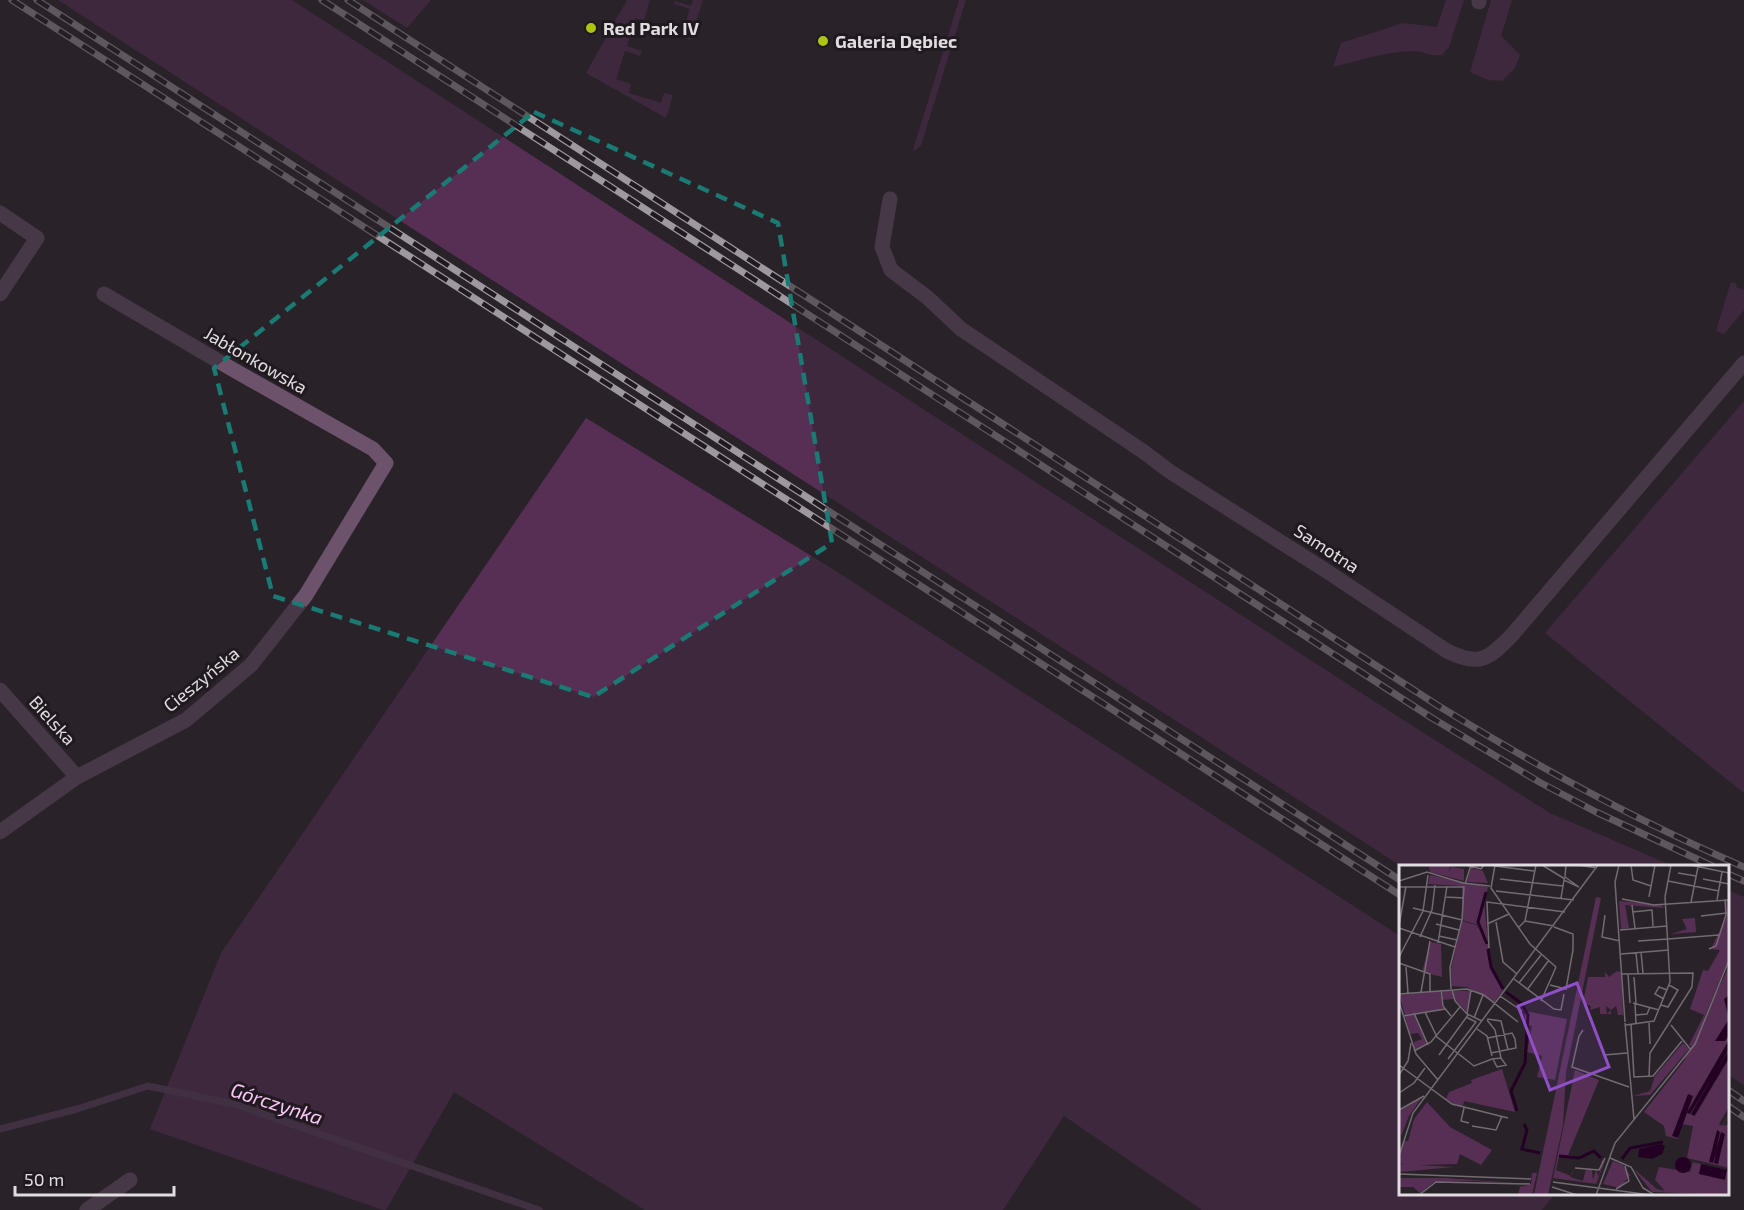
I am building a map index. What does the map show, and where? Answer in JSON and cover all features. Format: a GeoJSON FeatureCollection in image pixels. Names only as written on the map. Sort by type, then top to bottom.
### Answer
{"type":"FeatureCollection","features":[{"type":"Feature","properties":{"kind":"street","name":"Samotna"},"geometry":{"type":"LineString","coordinates":[[890,200],[882,247],[891,270],[928,298],[961,329],[1169,471],[1328,572],[1446,651],[1467,660],[1478,661],[1498,650],[1744,363]]}},
{"type":"Feature","properties":{"kind":"street"},"geometry":{"type":"LineString","coordinates":[[0,213],[37,238],[0,294]]}},
{"type":"Feature","properties":{"kind":"street","name":"Jabłonkowska"},"geometry":{"type":"LineString","coordinates":[[104,294],[373,449],[386,463]]}},
{"type":"Feature","properties":{"kind":"street","name":"Cieszyńska"},"geometry":{"type":"LineString","coordinates":[[0,832],[77,777],[186,720],[251,665],[306,595],[386,463]]}},
{"type":"Feature","properties":{"kind":"street","name":"Bielska"},"geometry":{"type":"LineString","coordinates":[[0,690],[77,777]]}},
{"type":"Feature","properties":{"kind":"street"},"geometry":{"type":"LineString","coordinates":[[87,1210],[130,1180]]}},
{"type":"Feature","properties":{"kind":"highlighted area"},"geometry":{"type":"Polygon","coordinates":[[[534,112],[778,223],[832,543],[593,697],[273,596],[214,368],[534,112]]]}},
{"type":"Feature","properties":{"kind":"shaded area"},"geometry":{"type":"Polygon","coordinates":[[[58,0],[292,0],[1550,813],[1671,865],[1399,865],[58,0]]]}},
{"type":"Feature","properties":{"kind":"shaded area"},"geometry":{"type":"Polygon","coordinates":[[[363,0],[431,0],[407,28],[363,0]]]}},
{"type":"Feature","properties":{"kind":"shaded area"},"geometry":{"type":"Polygon","coordinates":[[[627,0],[650,0],[644,20],[635,18],[627,46],[642,51],[640,56],[625,51],[616,79],[631,84],[629,93],[661,103],[664,93],[673,95],[666,118],[586,73],[627,0]]]}},
{"type":"Feature","properties":{"kind":"shaded area"},"geometry":{"type":"Polygon","coordinates":[[[693,0],[703,0],[690,40],[681,37],[690,9],[674,4],[675,1],[691,6],[693,0]]]}},
{"type":"Feature","properties":{"kind":"shaded area"},"geometry":{"type":"Polygon","coordinates":[[[959,0],[966,0],[921,145],[913,150],[959,0]]]}},
{"type":"Feature","properties":{"kind":"shaded area"},"geometry":{"type":"Polygon","coordinates":[[[1446,0],[1464,0],[1449,47],[1442,55],[1404,51],[1333,67],[1341,43],[1403,23],[1437,27],[1446,0]]]}},
{"type":"Feature","properties":{"kind":"shaded area"},"geometry":{"type":"Polygon","coordinates":[[[1491,0],[1512,0],[1501,36],[1520,55],[1515,68],[1502,81],[1488,80],[1470,72],[1491,0]]]}},
{"type":"Feature","properties":{"kind":"shaded area"},"geometry":{"type":"Polygon","coordinates":[[[1731,282],[1744,290],[1744,310],[1724,334],[1716,331],[1731,282]]]}},
{"type":"Feature","properties":{"kind":"shaded area"},"geometry":{"type":"Polygon","coordinates":[[[1744,401],[1744,793],[1545,633],[1744,401]]]}},
{"type":"Feature","properties":{"kind":"shaded area"},"geometry":{"type":"Polygon","coordinates":[[[586,418],[831,568],[1399,935],[1399,1195],[1554,1195],[1542,1210],[1202,1210],[1064,1116],[1003,1210],[645,1210],[454,1092],[386,1210],[383,1210],[150,1129],[221,953],[586,418]]]}},
{"type":"Feature","properties":{"kind":"shaded area"},"geometry":{"type":"Polygon","coordinates":[[[1729,890],[1744,897],[1744,1085],[1729,1076],[1729,890]]]}},
{"type":"Feature","properties":{"kind":"waterway","name":"Górczynka"},"geometry":{"type":"LineString","coordinates":[[0,1129],[77,1109],[148,1086],[234,1104],[539,1210]]}},
{"type":"Feature","properties":{"kind":"railway"},"geometry":{"type":"LineString","coordinates":[[12,0],[1399,894]]}},
{"type":"Feature","properties":{"kind":"railway"},"geometry":{"type":"LineString","coordinates":[[37,0],[1399,879]]}},
{"type":"Feature","properties":{"kind":"railway"},"geometry":{"type":"LineString","coordinates":[[322,0],[1432,718],[1541,783],[1596,812],[1710,865]]}},
{"type":"Feature","properties":{"kind":"railway"},"geometry":{"type":"LineString","coordinates":[[348,0],[1437,705],[1588,792],[1744,867]]}},
{"type":"Feature","properties":{"kind":"railway"},"geometry":{"type":"LineString","coordinates":[[1729,874],[1744,881]]}},
{"type":"Feature","properties":{"kind":"railway"},"geometry":{"type":"LineString","coordinates":[[1729,1091],[1744,1101]]}},
{"type":"Feature","properties":{"kind":"railway"},"geometry":{"type":"LineString","coordinates":[[1729,1107],[1744,1117]]}},
{"type":"Feature","properties":{"kind":"place","name":"Red Park IV"},"geometry":{"type":"Point","coordinates":[591,28]}},
{"type":"Feature","properties":{"kind":"place","name":"Galeria Dębiec"},"geometry":{"type":"Point","coordinates":[823,41]}}]}
